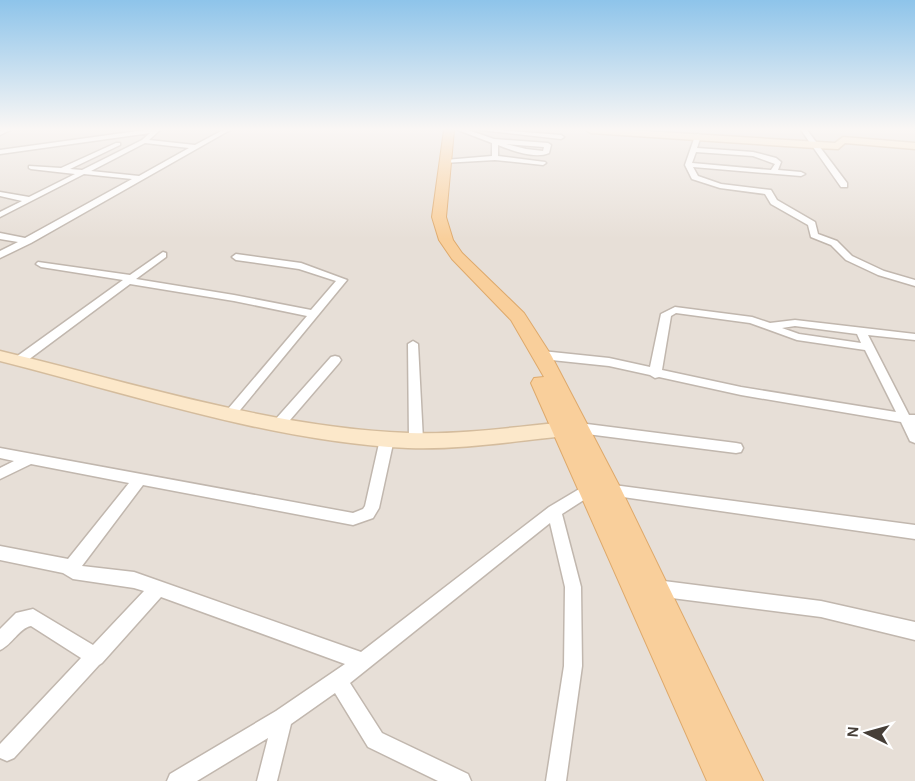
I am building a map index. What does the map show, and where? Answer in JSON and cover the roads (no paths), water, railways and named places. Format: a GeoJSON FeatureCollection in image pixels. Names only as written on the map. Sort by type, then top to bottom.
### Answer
{"type":"FeatureCollection","features":[{"type":"Feature","properties":{"kind":"main road"},"geometry":{"type":"LineString","coordinates":[[435,166],[427,221],[430,233],[445,259],[501,316],[515,334],[572,429]]}},
{"type":"Feature","properties":{"kind":"main road"},"geometry":{"type":"LineString","coordinates":[[445,166],[439,217],[446,240],[457,256],[518,317],[542,355],[724,781]]}},
{"type":"Feature","properties":{"kind":"main road"},"geometry":{"type":"LineString","coordinates":[[0,356],[279,424],[387,439],[416,440],[572,429]]}},
{"type":"Feature","properties":{"kind":"main road"},"geometry":{"type":"LineString","coordinates":[[600,488],[655,588],[746,781]]}},
{"type":"Feature","properties":{"kind":"street"},"geometry":{"type":"LineString","coordinates":[[59,171],[69,166]]}},
{"type":"Feature","properties":{"kind":"street"},"geometry":{"type":"LineString","coordinates":[[0,215],[97,166]]}},
{"type":"Feature","properties":{"kind":"street"},"geometry":{"type":"LineString","coordinates":[[0,255],[161,166]]}},
{"type":"Feature","properties":{"kind":"street"},"geometry":{"type":"LineString","coordinates":[[689,166],[695,177],[711,184],[768,192],[774,202],[812,224],[813,232],[817,237],[834,243],[849,258],[881,273],[915,283]]}},
{"type":"Feature","properties":{"kind":"street"},"geometry":{"type":"LineString","coordinates":[[706,166],[801,174]]}},
{"type":"Feature","properties":{"kind":"street"},"geometry":{"type":"LineString","coordinates":[[773,172],[775,166]]}},
{"type":"Feature","properties":{"kind":"street"},"geometry":{"type":"LineString","coordinates":[[831,166],[844,185]]}},
{"type":"Feature","properties":{"kind":"street"},"geometry":{"type":"LineString","coordinates":[[31,167],[141,178]]}},
{"type":"Feature","properties":{"kind":"street"},"geometry":{"type":"LineString","coordinates":[[0,194],[31,200]]}},
{"type":"Feature","properties":{"kind":"street"},"geometry":{"type":"LineString","coordinates":[[0,236],[28,241]]}},
{"type":"Feature","properties":{"kind":"street"},"geometry":{"type":"LineString","coordinates":[[20,360],[163,255]]}},
{"type":"Feature","properties":{"kind":"street"},"geometry":{"type":"LineString","coordinates":[[232,412],[342,279],[301,266],[236,257]]}},
{"type":"Feature","properties":{"kind":"street"},"geometry":{"type":"LineString","coordinates":[[41,264],[314,314]]}},
{"type":"Feature","properties":{"kind":"street"},"geometry":{"type":"LineString","coordinates":[[655,374],[666,314],[670,311],[738,318],[770,326],[809,340],[868,347]]}},
{"type":"Feature","properties":{"kind":"street"},"geometry":{"type":"LineString","coordinates":[[770,326],[795,323],[915,337]]}},
{"type":"Feature","properties":{"kind":"street"},"geometry":{"type":"LineString","coordinates":[[863,332],[868,347],[910,419],[915,438]]}},
{"type":"Feature","properties":{"kind":"street"},"geometry":{"type":"LineString","coordinates":[[414,344],[416,440]]}},
{"type":"Feature","properties":{"kind":"street"},"geometry":{"type":"LineString","coordinates":[[542,355],[609,363],[655,374],[910,419]]}},
{"type":"Feature","properties":{"kind":"street"},"geometry":{"type":"LineString","coordinates":[[279,424],[335,360]]}},
{"type":"Feature","properties":{"kind":"street"},"geometry":{"type":"LineString","coordinates":[[572,429],[736,448]]}},
{"type":"Feature","properties":{"kind":"street"},"geometry":{"type":"LineString","coordinates":[[0,453],[353,519],[368,514],[372,508],[387,439]]}},
{"type":"Feature","properties":{"kind":"street"},"geometry":{"type":"LineString","coordinates":[[0,474],[29,459]]}},
{"type":"Feature","properties":{"kind":"street"},"geometry":{"type":"LineString","coordinates":[[71,567],[141,478]]}},
{"type":"Feature","properties":{"kind":"street"},"geometry":{"type":"LineString","coordinates":[[177,781],[283,718],[338,681],[554,511],[600,488],[915,532]]}},
{"type":"Feature","properties":{"kind":"street"},"geometry":{"type":"LineString","coordinates":[[554,511],[573,587],[573,666],[556,781]]}},
{"type":"Feature","properties":{"kind":"street"},"geometry":{"type":"LineString","coordinates":[[0,553],[71,567]]}},
{"type":"Feature","properties":{"kind":"street"},"geometry":{"type":"LineString","coordinates":[[71,567],[72,572],[134,580],[364,662]]}},
{"type":"Feature","properties":{"kind":"street"},"geometry":{"type":"LineString","coordinates":[[7,751],[158,588]]}},
{"type":"Feature","properties":{"kind":"street"},"geometry":{"type":"LineString","coordinates":[[655,588],[821,609],[915,631]]}},
{"type":"Feature","properties":{"kind":"street"},"geometry":{"type":"LineString","coordinates":[[0,641],[22,619],[33,617],[96,657]]}},
{"type":"Feature","properties":{"kind":"street"},"geometry":{"type":"LineString","coordinates":[[338,681],[375,740],[461,781]]}},
{"type":"Feature","properties":{"kind":"street"},"geometry":{"type":"LineString","coordinates":[[267,781],[283,718]]}}]}
